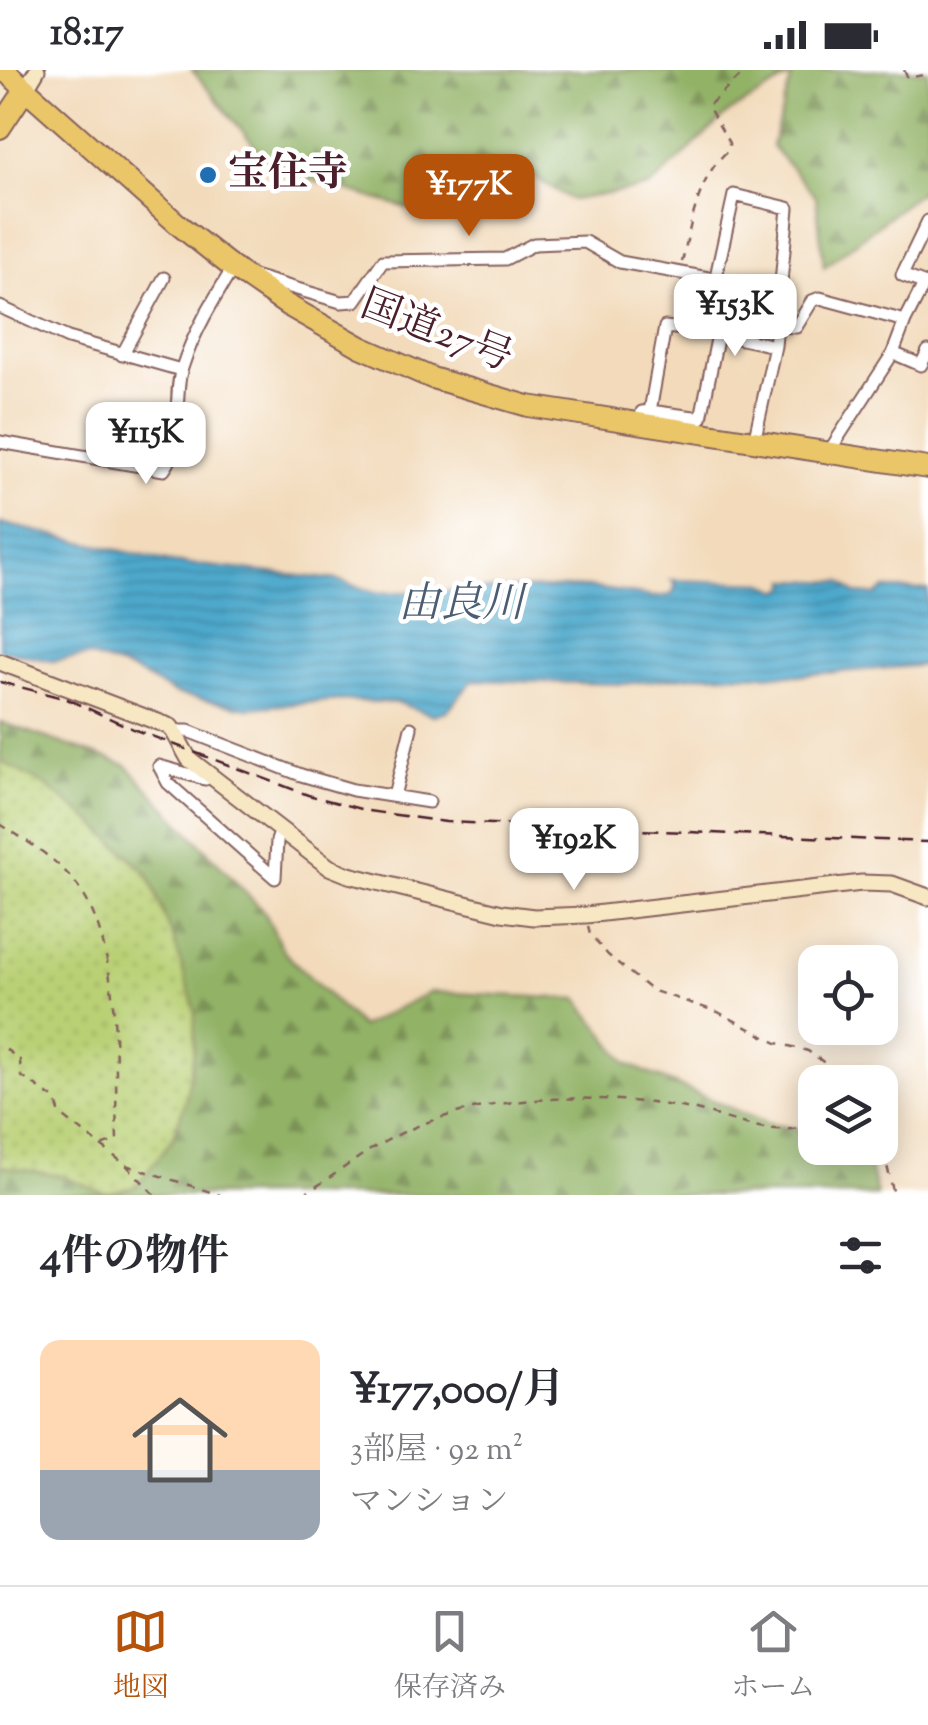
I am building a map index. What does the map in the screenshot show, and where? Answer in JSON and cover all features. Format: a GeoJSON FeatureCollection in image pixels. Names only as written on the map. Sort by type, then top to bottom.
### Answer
{"type":"FeatureCollection","features":[{"type":"Feature","properties":{"kind":"highway","name":"国道27号"},"geometry":{"type":"LineString","coordinates":[[4,70],[240,274],[361,347],[432,378],[528,406],[645,418],[754,442],[928,468]]}},
{"type":"Feature","properties":{"kind":"highway"},"geometry":{"type":"LineString","coordinates":[[0,128],[24,90]]}},
{"type":"Feature","properties":{"kind":"main road"},"geometry":{"type":"LineString","coordinates":[[24,90],[37,70]]}},
{"type":"Feature","properties":{"kind":"main road"},"geometry":{"type":"LineString","coordinates":[[0,662],[176,731],[189,759],[329,868],[348,875],[502,913],[534,917],[862,883],[892,884],[928,897]]}},
{"type":"Feature","properties":{"kind":"street"},"geometry":{"type":"LineString","coordinates":[[704,331],[734,195],[788,208],[778,326],[754,442]]}},
{"type":"Feature","properties":{"kind":"street"},"geometry":{"type":"LineString","coordinates":[[828,453],[893,353],[904,321],[926,285],[902,275],[928,220]]}},
{"type":"Feature","properties":{"kind":"street"},"geometry":{"type":"LineString","coordinates":[[0,442],[164,470],[175,435],[181,370],[213,301],[240,274],[286,283],[341,302],[355,301],[383,261],[504,259],[534,244],[585,242],[620,262],[714,278]]}},
{"type":"Feature","properties":{"kind":"street"},"geometry":{"type":"LineString","coordinates":[[122,355],[164,278]]}},
{"type":"Feature","properties":{"kind":"street"},"geometry":{"type":"LineString","coordinates":[[778,326],[796,327],[812,301],[820,298],[904,321]]}},
{"type":"Feature","properties":{"kind":"street"},"geometry":{"type":"LineString","coordinates":[[0,307],[68,338],[181,370]]}},
{"type":"Feature","properties":{"kind":"street"},"geometry":{"type":"LineString","coordinates":[[718,334],[701,418],[645,418],[665,326],[704,331],[775,346]]}},
{"type":"Feature","properties":{"kind":"street"},"geometry":{"type":"LineString","coordinates":[[893,353],[921,366],[928,351]]}},
{"type":"Feature","properties":{"kind":"street"},"geometry":{"type":"LineString","coordinates":[[394,796],[410,728]]}},
{"type":"Feature","properties":{"kind":"street"},"geometry":{"type":"LineString","coordinates":[[176,731],[188,732],[301,776],[353,790],[429,802]]}},
{"type":"Feature","properties":{"kind":"street"},"geometry":{"type":"LineString","coordinates":[[208,772],[205,779],[159,766],[168,783],[274,878],[277,840],[282,829]]}},
{"type":"Feature","properties":{"kind":"path"},"geometry":{"type":"LineString","coordinates":[[679,272],[697,204],[715,161],[729,150],[729,143],[708,106],[747,70]]}},
{"type":"Feature","properties":{"kind":"path"},"geometry":{"type":"LineString","coordinates":[[904,70],[908,78],[928,74]]}},
{"type":"Feature","properties":{"kind":"path"},"geometry":{"type":"LineString","coordinates":[[0,824],[40,850],[73,880],[98,921],[117,1045],[113,1072],[117,1140],[101,1146]]}},
{"type":"Feature","properties":{"kind":"path"},"geometry":{"type":"LineString","coordinates":[[586,914],[590,935],[608,956],[651,990],[718,1012],[777,1043],[808,1051],[827,1065]]}},
{"type":"Feature","properties":{"kind":"path"},"geometry":{"type":"LineString","coordinates":[[0,1045],[20,1060],[22,1076],[55,1099],[60,1114],[126,1165],[155,1195]]}},
{"type":"Feature","properties":{"kind":"path"},"geometry":{"type":"LineString","coordinates":[[302,1195],[384,1141],[410,1129],[502,1103],[543,1098],[634,1103],[684,1108],[761,1130],[798,1129]]}},
{"type":"Feature","properties":{"kind":"path"},"geometry":{"type":"LineString","coordinates":[[126,1165],[220,1195]]}},
{"type":"Feature","properties":{"kind":"path"},"geometry":{"type":"LineString","coordinates":[[887,1165],[894,1195]]}},
{"type":"Feature","properties":{"kind":"green space"},"geometry":{"type":"Polygon","coordinates":[[[192,70],[928,70],[928,186],[824,267],[816,197],[772,146],[792,76],[728,113],[650,187],[572,200],[531,175],[414,210],[274,169],[192,70]]]}},
{"type":"Feature","properties":{"kind":"green space"},"geometry":{"type":"Polygon","coordinates":[[[0,722],[126,765],[265,913],[284,952],[361,1027],[430,992],[578,999],[627,1064],[765,1123],[798,1129],[798,1165],[869,1165],[877,1195],[0,1195],[0,722]]]}},
{"type":"Feature","properties":{"kind":"green space"},"geometry":{"type":"Polygon","coordinates":[[[0,761],[45,785],[95,824],[148,874],[174,940],[195,1011],[194,1051],[186,1099],[173,1138],[136,1187],[106,1194],[61,1176],[0,1166],[0,761]]]}},
{"type":"Feature","properties":{"kind":"water","name":"由良川"},"geometry":{"type":"Polygon","coordinates":[[[0,523],[170,562],[337,580],[377,593],[588,587],[655,597],[672,595],[676,584],[671,580],[764,583],[780,591],[788,586],[788,580],[842,582],[856,594],[876,595],[884,589],[928,590],[928,665],[797,675],[709,674],[623,684],[473,680],[447,711],[433,715],[398,703],[340,700],[248,708],[176,694],[134,671],[89,656],[52,661],[0,650],[0,523]]]}},
{"type":"Feature","properties":{"kind":"railway"},"geometry":{"type":"LineString","coordinates":[[0,682],[67,699],[133,729],[308,795],[368,811],[446,822],[928,842]]}},
{"type":"Feature","properties":{"kind":"place","name":"宝住寺"},"geometry":{"type":"Point","coordinates":[208,175]}}]}
